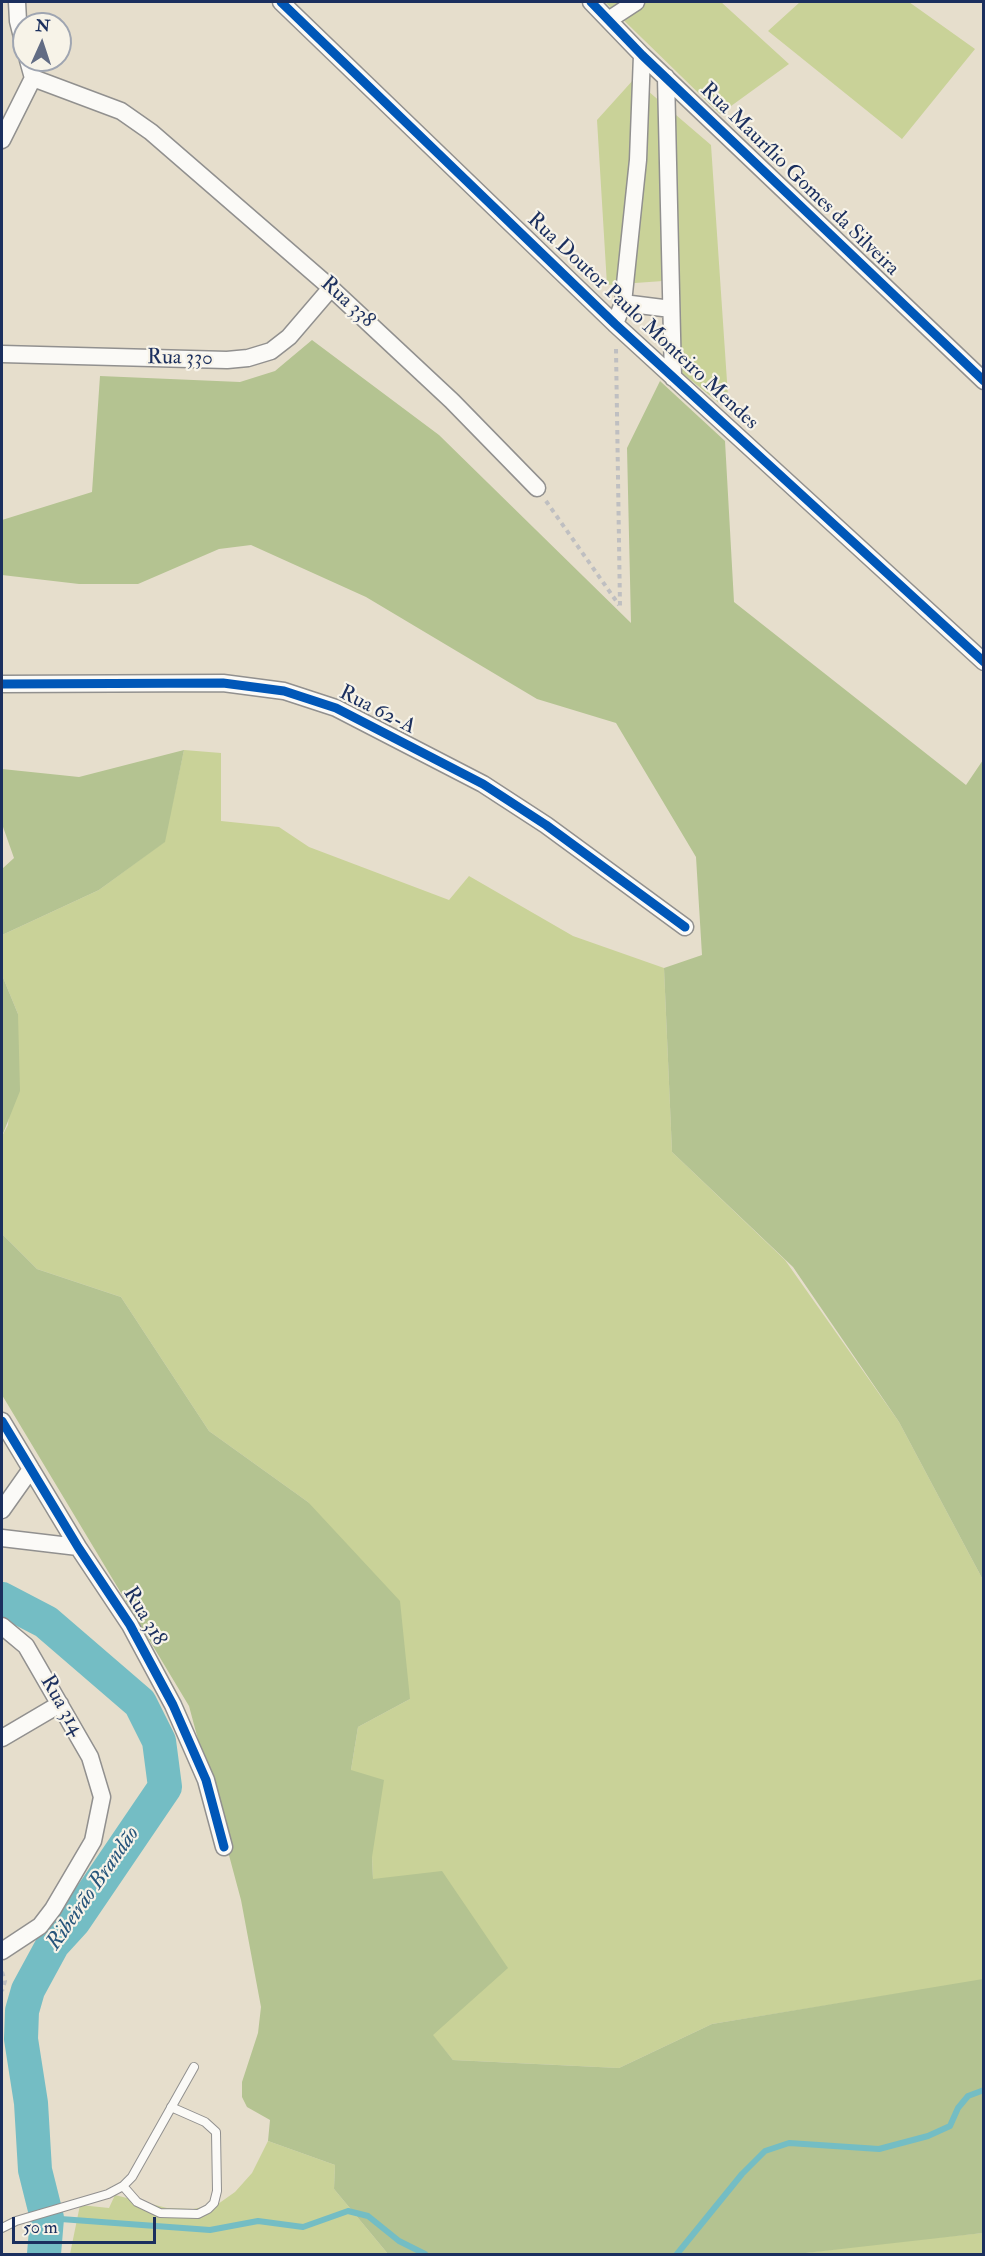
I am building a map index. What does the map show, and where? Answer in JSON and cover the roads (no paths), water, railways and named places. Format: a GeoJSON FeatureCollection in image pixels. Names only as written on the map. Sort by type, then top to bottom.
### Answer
{"type":"FeatureCollection","features":[{"type":"Feature","properties":{"kind":"street"},"geometry":{"type":"LineString","coordinates":[[2,8],[19,2]]}},
{"type":"Feature","properties":{"kind":"street","name":"Rua Doutor Paulo Monteiro Mendes"},"geometry":{"type":"LineString","coordinates":[[281,2],[615,324],[984,662]]}},
{"type":"Feature","properties":{"kind":"street","name":"Rua Maurílio Gomes da Silveira"},"geometry":{"type":"LineString","coordinates":[[591,2],[610,19],[642,55],[984,381]]}},
{"type":"Feature","properties":{"kind":"street"},"geometry":{"type":"LineString","coordinates":[[610,19],[636,2]]}},
{"type":"Feature","properties":{"kind":"street"},"geometry":{"type":"LineString","coordinates":[[615,324],[623,303],[639,160],[642,55]]}},
{"type":"Feature","properties":{"kind":"street"},"geometry":{"type":"LineString","coordinates":[[2,140],[33,78],[31,72]]}},
{"type":"Feature","properties":{"kind":"street"},"geometry":{"type":"LineString","coordinates":[[666,77],[673,378]]}},
{"type":"Feature","properties":{"kind":"street","name":"Rua 338"},"geometry":{"type":"LineString","coordinates":[[33,78],[121,111],[151,132],[331,288],[452,401],[537,488]]}},
{"type":"Feature","properties":{"kind":"street","name":"Rua 330"},"geometry":{"type":"LineString","coordinates":[[2,354],[216,360],[248,358],[271,351],[289,337],[331,288]]}},
{"type":"Feature","properties":{"kind":"street"},"geometry":{"type":"LineString","coordinates":[[623,303],[671,309]]}},
{"type":"Feature","properties":{"kind":"street","name":"Rua 62-A"},"geometry":{"type":"LineString","coordinates":[[2,684],[223,683],[284,691],[336,708],[483,784],[546,825],[685,927]]}},
{"type":"Feature","properties":{"kind":"street","name":"Rua 318"},"geometry":{"type":"LineString","coordinates":[[2,1421],[78,1547],[130,1625],[173,1705],[206,1780],[224,1847]]}},
{"type":"Feature","properties":{"kind":"street"},"geometry":{"type":"LineString","coordinates":[[2,1510],[31,1469]]}},
{"type":"Feature","properties":{"kind":"street"},"geometry":{"type":"LineString","coordinates":[[2,1538],[78,1547]]}},
{"type":"Feature","properties":{"kind":"street","name":"Rua 314"},"geometry":{"type":"LineString","coordinates":[[2,1626],[26,1646],[60,1704],[90,1757],[102,1797],[93,1841],[53,1909],[40,1926],[22,1940],[2,1951]]}},
{"type":"Feature","properties":{"kind":"street"},"geometry":{"type":"LineString","coordinates":[[2,1738],[60,1704]]}},
{"type":"Feature","properties":{"kind":"lane"},"geometry":{"type":"LineString","coordinates":[[2,2228],[16,2221],[108,2194],[123,2186],[132,2177],[194,2067]]}},
{"type":"Feature","properties":{"kind":"lane"},"geometry":{"type":"LineString","coordinates":[[123,2186],[137,2202],[160,2212],[198,2214],[214,2203],[217,2191],[216,2132],[205,2122],[171,2107]]}},
{"type":"Feature","properties":{"kind":"waterway","name":"Ribeirão Brandão"},"geometry":{"type":"LineString","coordinates":[[2,1599],[46,1622],[140,1703],[159,1741],[165,1787],[74,1921],[53,1944],[28,1990],[22,2011],[21,2039],[31,2103],[35,2170],[47,2218],[44,2254]]}},
{"type":"Feature","properties":{"kind":"waterway"},"geometry":{"type":"LineString","coordinates":[[677,2254],[742,2174],[765,2151],[789,2143],[879,2149],[928,2136],[950,2126],[958,2108],[968,2096],[984,2090]]}},
{"type":"Feature","properties":{"kind":"waterway"},"geometry":{"type":"LineString","coordinates":[[47,2218],[210,2230],[258,2221],[303,2227],[348,2211],[368,2216],[399,2241],[425,2254]]}}]}
